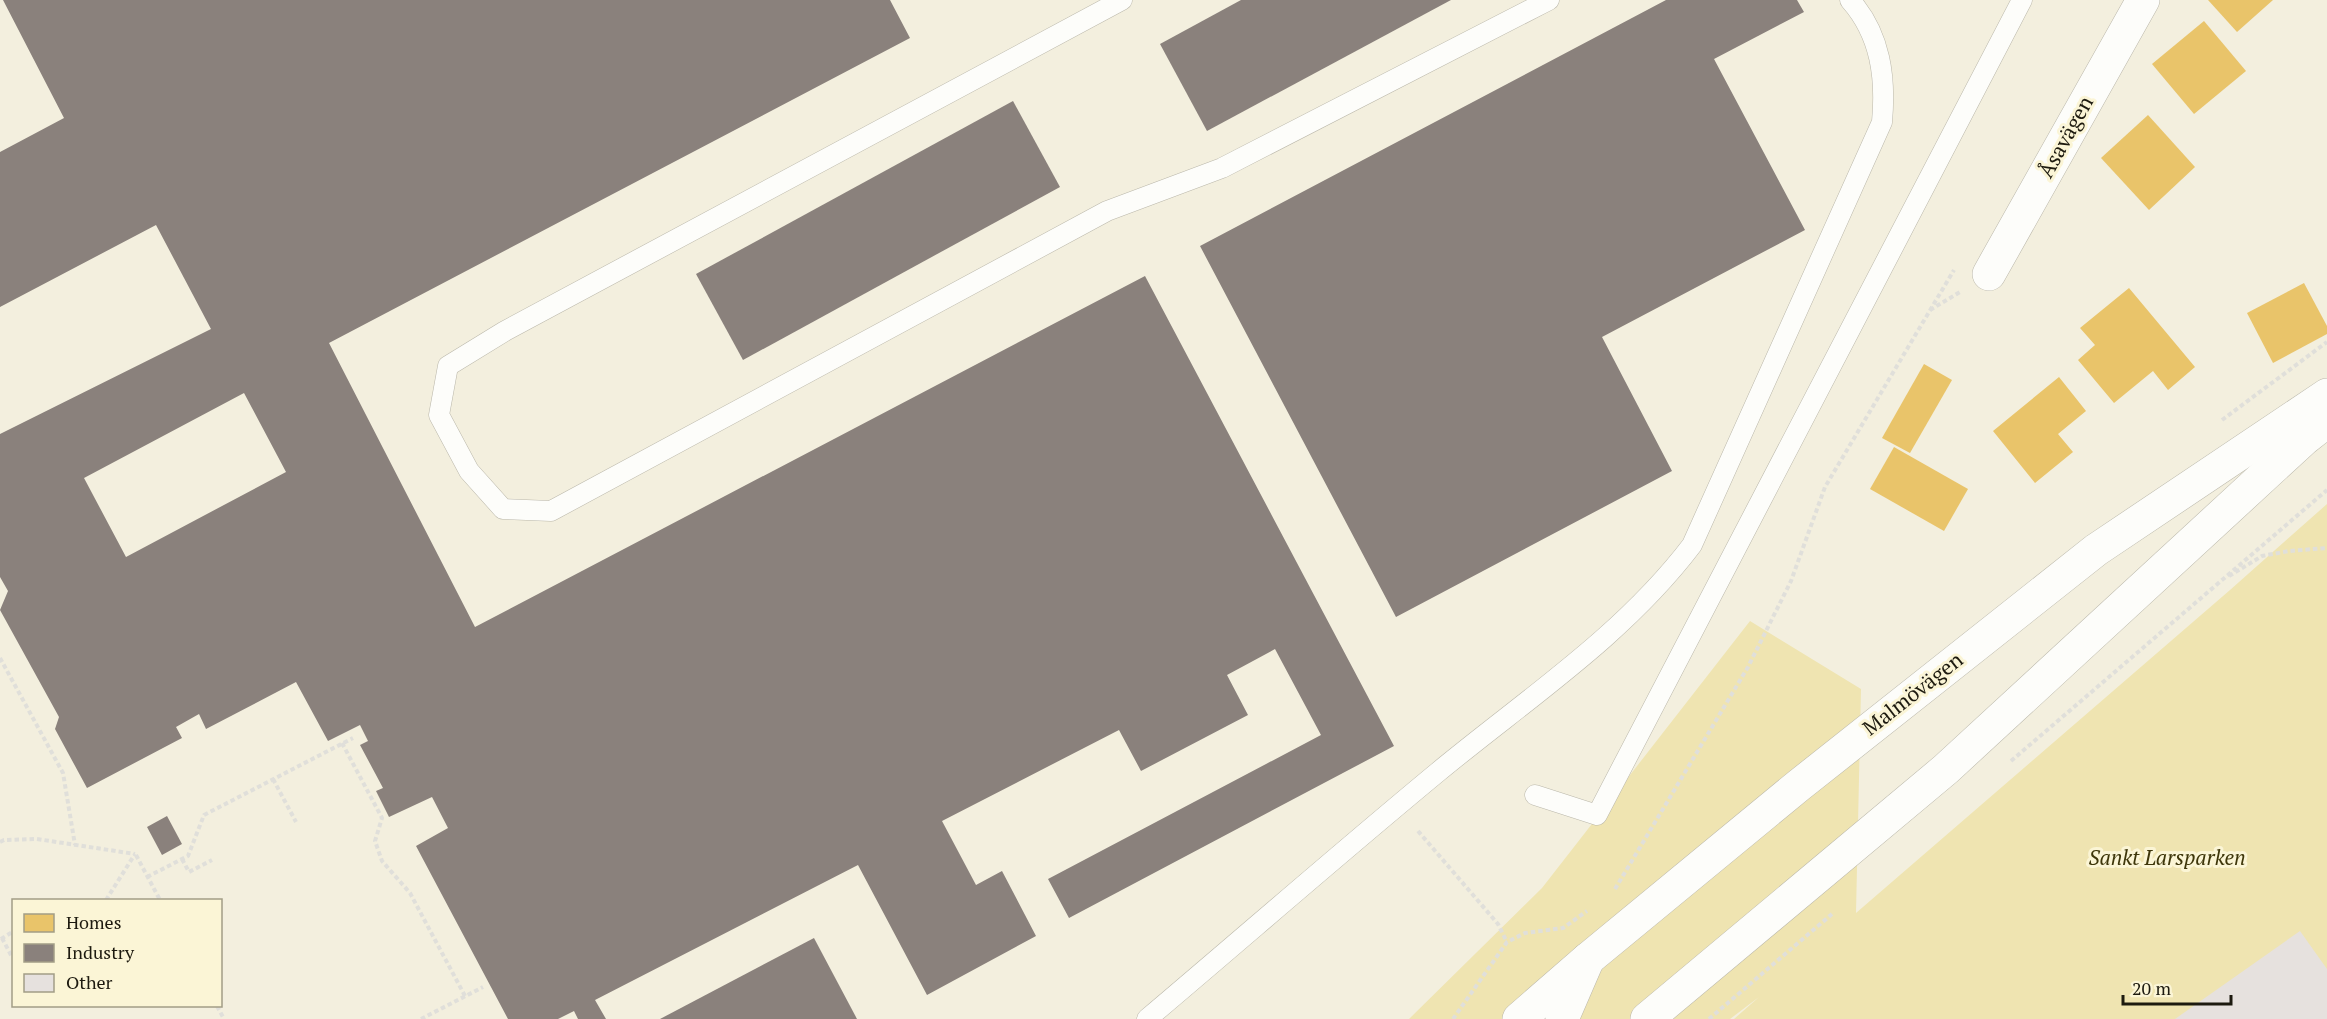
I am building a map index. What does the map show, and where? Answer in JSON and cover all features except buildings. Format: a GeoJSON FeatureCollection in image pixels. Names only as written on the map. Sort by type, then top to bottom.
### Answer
{"type":"FeatureCollection","features":[{"type":"Feature","properties":{"kind":"main road","name":"Åsavägen"},"geometry":{"type":"LineString","coordinates":[[1989,274],[2143,0]]}},
{"type":"Feature","properties":{"kind":"main road","name":"Malmövägen"},"geometry":{"type":"LineString","coordinates":[[1519,1019],[1588,959],[1808,778],[2096,550],[2327,395]]}},
{"type":"Feature","properties":{"kind":"main road"},"geometry":{"type":"LineString","coordinates":[[1647,1019],[1946,769],[2304,439],[2327,421]]}},
{"type":"Feature","properties":{"kind":"main road"},"geometry":{"type":"LineString","coordinates":[[1562,1019],[1588,959]]}},
{"type":"Feature","properties":{"kind":"lane"},"geometry":{"type":"LineString","coordinates":[[1122,0],[506,331],[448,366],[439,416],[470,471],[503,509],[551,511],[1107,211],[1222,168],[1550,0]]}},
{"type":"Feature","properties":{"kind":"lane"},"geometry":{"type":"LineString","coordinates":[[1147,1019],[1438,772],[1615,629],[1670,573],[1692,545],[1882,122],[1884,93],[1881,60],[1870,31],[1850,0]]}},
{"type":"Feature","properties":{"kind":"lane"},"geometry":{"type":"LineString","coordinates":[[1535,795],[1597,814],[2022,0]]}},
{"type":"Feature","properties":{"kind":"path"},"geometry":{"type":"LineString","coordinates":[[1606,896],[1615,889],[1748,667],[1791,582],[1826,487],[1959,261]]}},
{"type":"Feature","properties":{"kind":"path"},"geometry":{"type":"LineString","coordinates":[[2006,765],[2327,490]]}},
{"type":"Feature","properties":{"kind":"path"},"geometry":{"type":"LineString","coordinates":[[2222,581],[2262,556],[2327,548]]}},
{"type":"Feature","properties":{"kind":"path"},"geometry":{"type":"LineString","coordinates":[[0,658],[63,773],[75,845]]}},
{"type":"Feature","properties":{"kind":"path"},"geometry":{"type":"LineString","coordinates":[[147,877],[188,856],[204,815],[353,738]]}},
{"type":"Feature","properties":{"kind":"path"},"geometry":{"type":"LineString","coordinates":[[342,743],[382,818],[375,841],[382,861],[410,893],[465,996]]}},
{"type":"Feature","properties":{"kind":"path"},"geometry":{"type":"LineString","coordinates":[[273,779],[296,822]]}},
{"type":"Feature","properties":{"kind":"path"},"geometry":{"type":"LineString","coordinates":[[1418,831],[1498,924],[1507,942]]}},
{"type":"Feature","properties":{"kind":"path"},"geometry":{"type":"LineString","coordinates":[[0,842],[36,839],[135,854]]}},
{"type":"Feature","properties":{"kind":"path"},"geometry":{"type":"LineString","coordinates":[[135,854],[159,899]]}},
{"type":"Feature","properties":{"kind":"path"},"geometry":{"type":"LineString","coordinates":[[107,899],[135,854]]}},
{"type":"Feature","properties":{"kind":"path"},"geometry":{"type":"LineString","coordinates":[[182,859],[189,872],[212,860]]}},
{"type":"Feature","properties":{"kind":"path"},"geometry":{"type":"LineString","coordinates":[[1453,1019],[1507,942],[1525,933],[1563,928],[1589,909]]}},
{"type":"Feature","properties":{"kind":"path"},"geometry":{"type":"LineString","coordinates":[[1709,1019],[1835,911]]}},
{"type":"Feature","properties":{"kind":"path"},"geometry":{"type":"LineString","coordinates":[[1,938],[12,957]]}},
{"type":"Feature","properties":{"kind":"path"},"geometry":{"type":"LineString","coordinates":[[421,1019],[483,987]]}},
{"type":"Feature","properties":{"kind":"green space","name":"Sankt Larsparken"},"geometry":{"type":"Polygon","coordinates":[[[2327,504],[2327,1019],[1734,1019],[1759,997],[1730,1019],[1409,1019],[1542,888],[1750,621],[1861,689],[1856,913],[2327,504]]]}}]}
